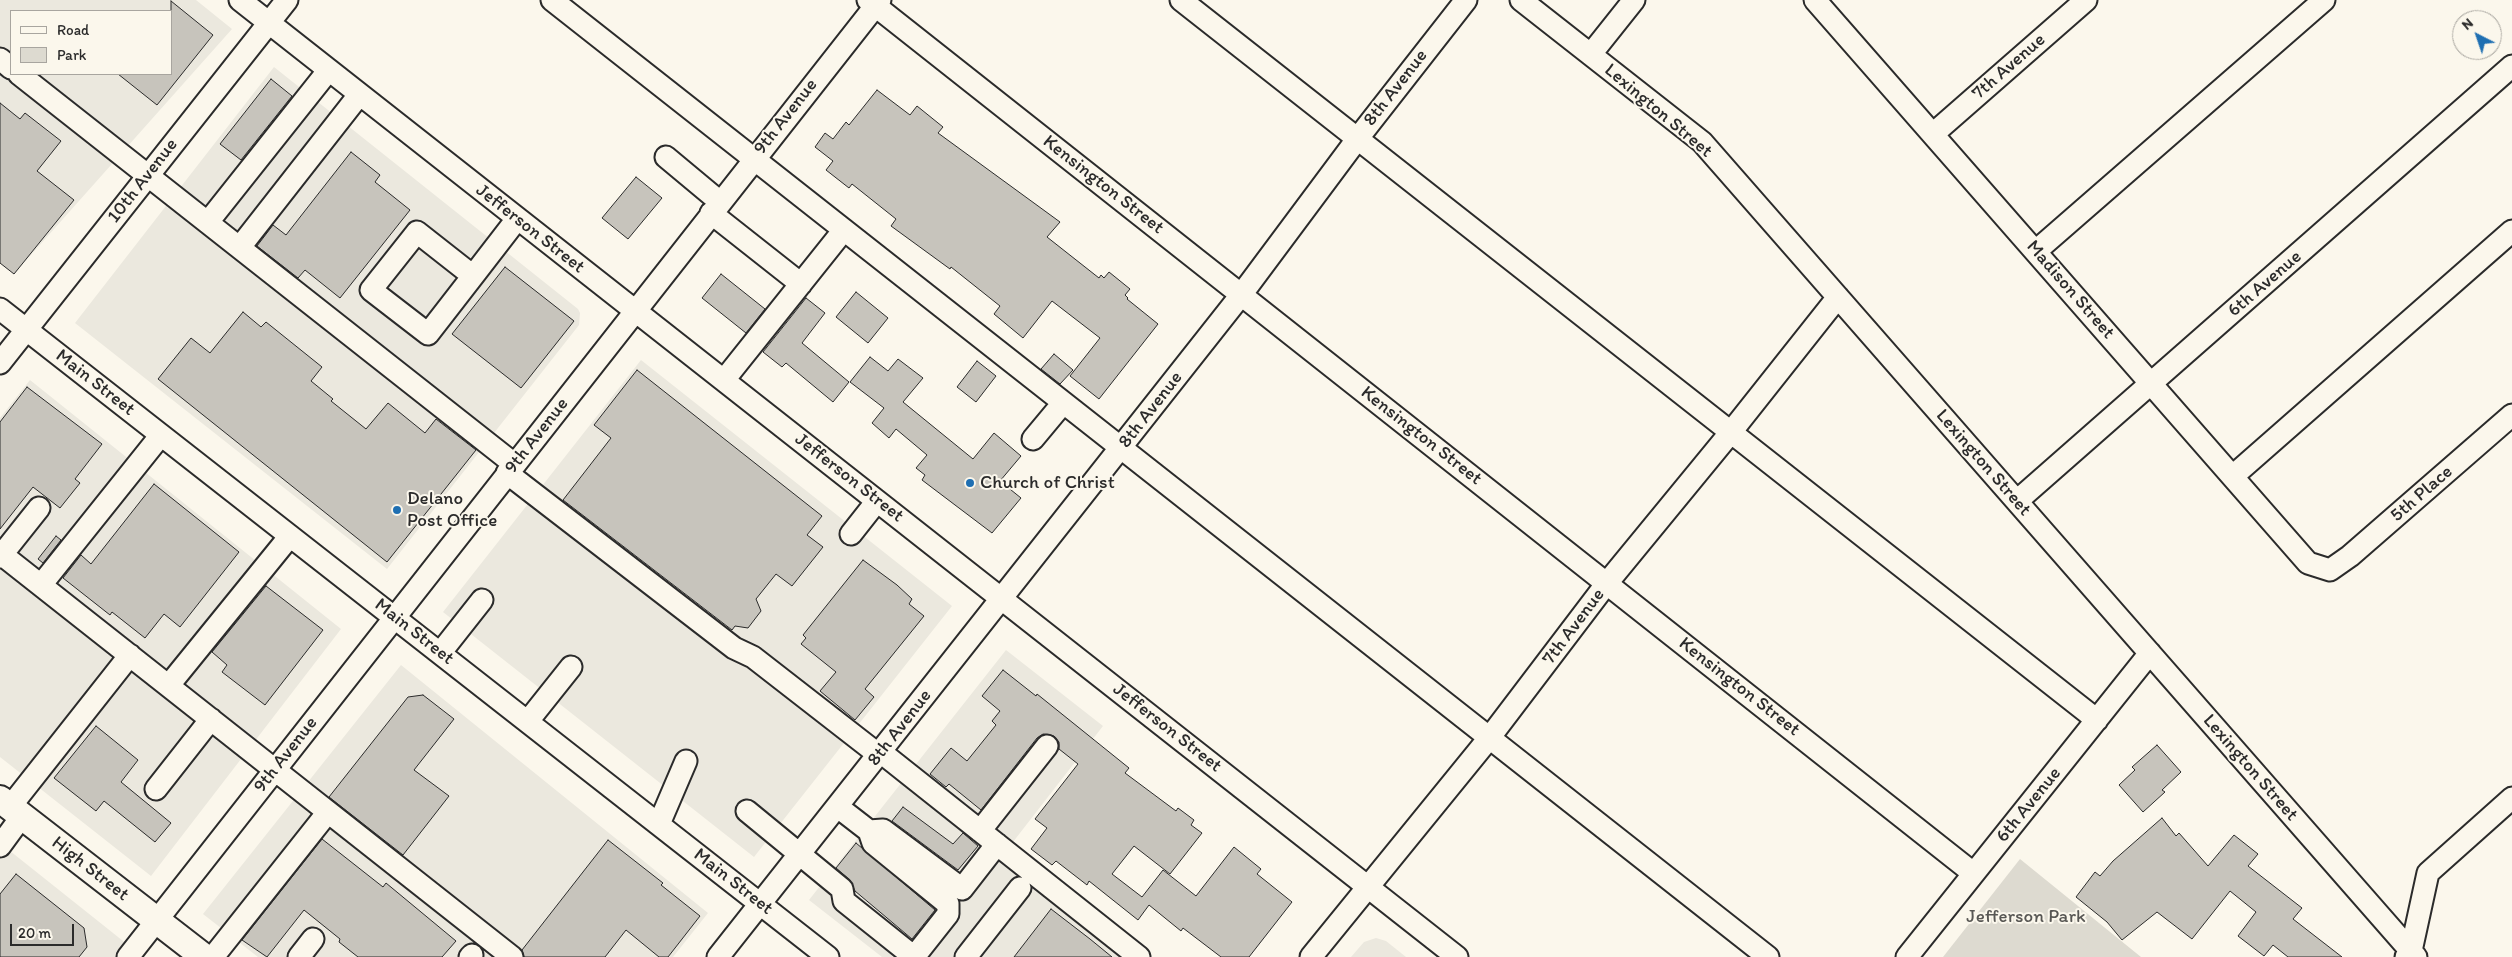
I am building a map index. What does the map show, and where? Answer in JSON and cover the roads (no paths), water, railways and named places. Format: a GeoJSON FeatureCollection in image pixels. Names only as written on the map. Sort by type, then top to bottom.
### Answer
{"type":"FeatureCollection","features":[{"type":"Feature","properties":{"kind":"main road","name":"High Street"},"geometry":{"type":"LineString","coordinates":[[11,807],[204,957]]}},
{"type":"Feature","properties":{"kind":"street","name":"Jefferson Street"},"geometry":{"type":"LineString","coordinates":[[240,0],[1457,957]]}},
{"type":"Feature","properties":{"kind":"street","name":"10th Avenue"},"geometry":{"type":"LineString","coordinates":[[0,363],[286,0]]}},
{"type":"Feature","properties":{"kind":"street"},"geometry":{"type":"LineString","coordinates":[[552,0],[843,231],[1768,957]]}},
{"type":"Feature","properties":{"kind":"street"},"geometry":{"type":"LineString","coordinates":[[1182,0],[2097,720]]}},
{"type":"Feature","properties":{"kind":"street","name":"8th Avenue"},"geometry":{"type":"LineString","coordinates":[[718,957],[881,754],[1241,295],[1358,138],[1466,0]]}},
{"type":"Feature","properties":{"kind":"street","name":"Lexington Street"},"geometry":{"type":"LineString","coordinates":[[1521,0],[1702,142],[2150,653],[2411,955]]}},
{"type":"Feature","properties":{"kind":"street"},"geometry":{"type":"LineString","coordinates":[[1590,54],[1634,0]]}},
{"type":"Feature","properties":{"kind":"street","name":"7th Avenue"},"geometry":{"type":"LineString","coordinates":[[1933,134],[2086,0]]}},
{"type":"Feature","properties":{"kind":"street"},"geometry":{"type":"LineString","coordinates":[[2036,251],[2324,0]]}},
{"type":"Feature","properties":{"kind":"street","name":"9th Avenue"},"geometry":{"type":"LineString","coordinates":[[128,957],[394,616],[635,312],[874,2]]}},
{"type":"Feature","properties":{"kind":"street","name":"Kensington Street"},"geometry":{"type":"LineString","coordinates":[[874,2],[1241,295],[1973,873]]}},
{"type":"Feature","properties":{"kind":"street","name":"Madison Street"},"geometry":{"type":"LineString","coordinates":[[1824,3],[1933,134],[2308,563],[2330,570]]}},
{"type":"Feature","properties":{"kind":"street"},"geometry":{"type":"LineString","coordinates":[[0,59],[10,67]]}},
{"type":"Feature","properties":{"kind":"street","name":"6th Avenue"},"geometry":{"type":"LineString","coordinates":[[2017,501],[2512,66]]}},
{"type":"Feature","properties":{"kind":"street"},"geometry":{"type":"LineString","coordinates":[[208,222],[328,71]]}},
{"type":"Feature","properties":{"kind":"street"},"geometry":{"type":"LineString","coordinates":[[20,75],[240,247],[511,469],[734,648],[754,657],[980,830],[1139,957]]}},
{"type":"Feature","properties":{"kind":"street"},"geometry":{"type":"LineString","coordinates":[[240,247],[359,95]]}},
{"type":"Feature","properties":{"kind":"street"},"geometry":{"type":"LineString","coordinates":[[666,157],[716,207],[801,284]]}},
{"type":"Feature","properties":{"kind":"street"},"geometry":{"type":"LineString","coordinates":[[474,276],[417,232],[371,290],[428,334],[474,276],[517,219]]}},
{"type":"Feature","properties":{"kind":"street"},"geometry":{"type":"LineString","coordinates":[[724,380],[843,231]]}},
{"type":"Feature","properties":{"kind":"street"},"geometry":{"type":"LineString","coordinates":[[2233,476],[2512,231]]}},
{"type":"Feature","properties":{"kind":"street","name":"7th Avenue"},"geometry":{"type":"LineString","coordinates":[[1315,956],[1368,886],[1490,737],[1607,583],[1731,432],[1838,297]]}},
{"type":"Feature","properties":{"kind":"street","name":"Main Street"},"geometry":{"type":"LineString","coordinates":[[0,309],[761,904],[822,955]]}},
{"type":"Feature","properties":{"kind":"street"},"geometry":{"type":"LineString","coordinates":[[1033,440],[1063,403]]}},
{"type":"Feature","properties":{"kind":"street","name":"5th Place"},"geometry":{"type":"LineString","coordinates":[[2330,570],[2350,556],[2512,415]]}},
{"type":"Feature","properties":{"kind":"street"},"geometry":{"type":"LineString","coordinates":[[41,585],[161,435]]}},
{"type":"Feature","properties":{"kind":"street"},"geometry":{"type":"LineString","coordinates":[[851,534],[877,501]]}},
{"type":"Feature","properties":{"kind":"street"},"geometry":{"type":"LineString","coordinates":[[39,508],[1,555],[169,685],[512,957]]}},
{"type":"Feature","properties":{"kind":"street"},"geometry":{"type":"LineString","coordinates":[[169,685],[290,536]]}},
{"type":"Feature","properties":{"kind":"street"},"geometry":{"type":"LineString","coordinates":[[440,652],[482,600]]}},
{"type":"Feature","properties":{"kind":"street","name":"6th Avenue"},"geometry":{"type":"LineString","coordinates":[[1907,957],[2150,653]]}},
{"type":"Feature","properties":{"kind":"street"},"geometry":{"type":"LineString","coordinates":[[0,846],[11,807],[130,655]]}},
{"type":"Feature","properties":{"kind":"street"},"geometry":{"type":"LineString","coordinates":[[528,721],[571,668]]}},
{"type":"Feature","properties":{"kind":"street"},"geometry":{"type":"LineString","coordinates":[[156,789],[211,719]]}},
{"type":"Feature","properties":{"kind":"street"},"geometry":{"type":"LineString","coordinates":[[980,830],[1047,746]]}},
{"type":"Feature","properties":{"kind":"street"},"geometry":{"type":"LineString","coordinates":[[659,824],[686,761]]}},
{"type":"Feature","properties":{"kind":"street"},"geometry":{"type":"LineString","coordinates":[[2411,955],[2428,872],[2512,798]]}},
{"type":"Feature","properties":{"kind":"street"},"geometry":{"type":"LineString","coordinates":[[747,811],[842,889],[844,901],[914,957],[948,914],[948,904],[873,843],[869,831],[838,807]]}},
{"type":"Feature","properties":{"kind":"street"},"geometry":{"type":"LineString","coordinates":[[213,957],[328,812]]}},
{"type":"Feature","properties":{"kind":"street"},"geometry":{"type":"LineString","coordinates":[[869,831],[883,830],[962,889],[997,844]]}},
{"type":"Feature","properties":{"kind":"street"},"geometry":{"type":"LineString","coordinates":[[966,957],[1020,888]]}},
{"type":"Feature","properties":{"kind":"street"},"geometry":{"type":"LineString","coordinates":[[299,957],[313,939]]}},
{"type":"Feature","properties":{"kind":"place","name":"Church of Christ"},"geometry":{"type":"Point","coordinates":[970,483]}},
{"type":"Feature","properties":{"kind":"place","name":"Delano Post Office"},"geometry":{"type":"Point","coordinates":[397,510]}},
{"type":"Feature","properties":{"kind":"park label","name":"Jefferson Park"},"geometry":{"type":"Point","coordinates":[2026,917]}}]}
